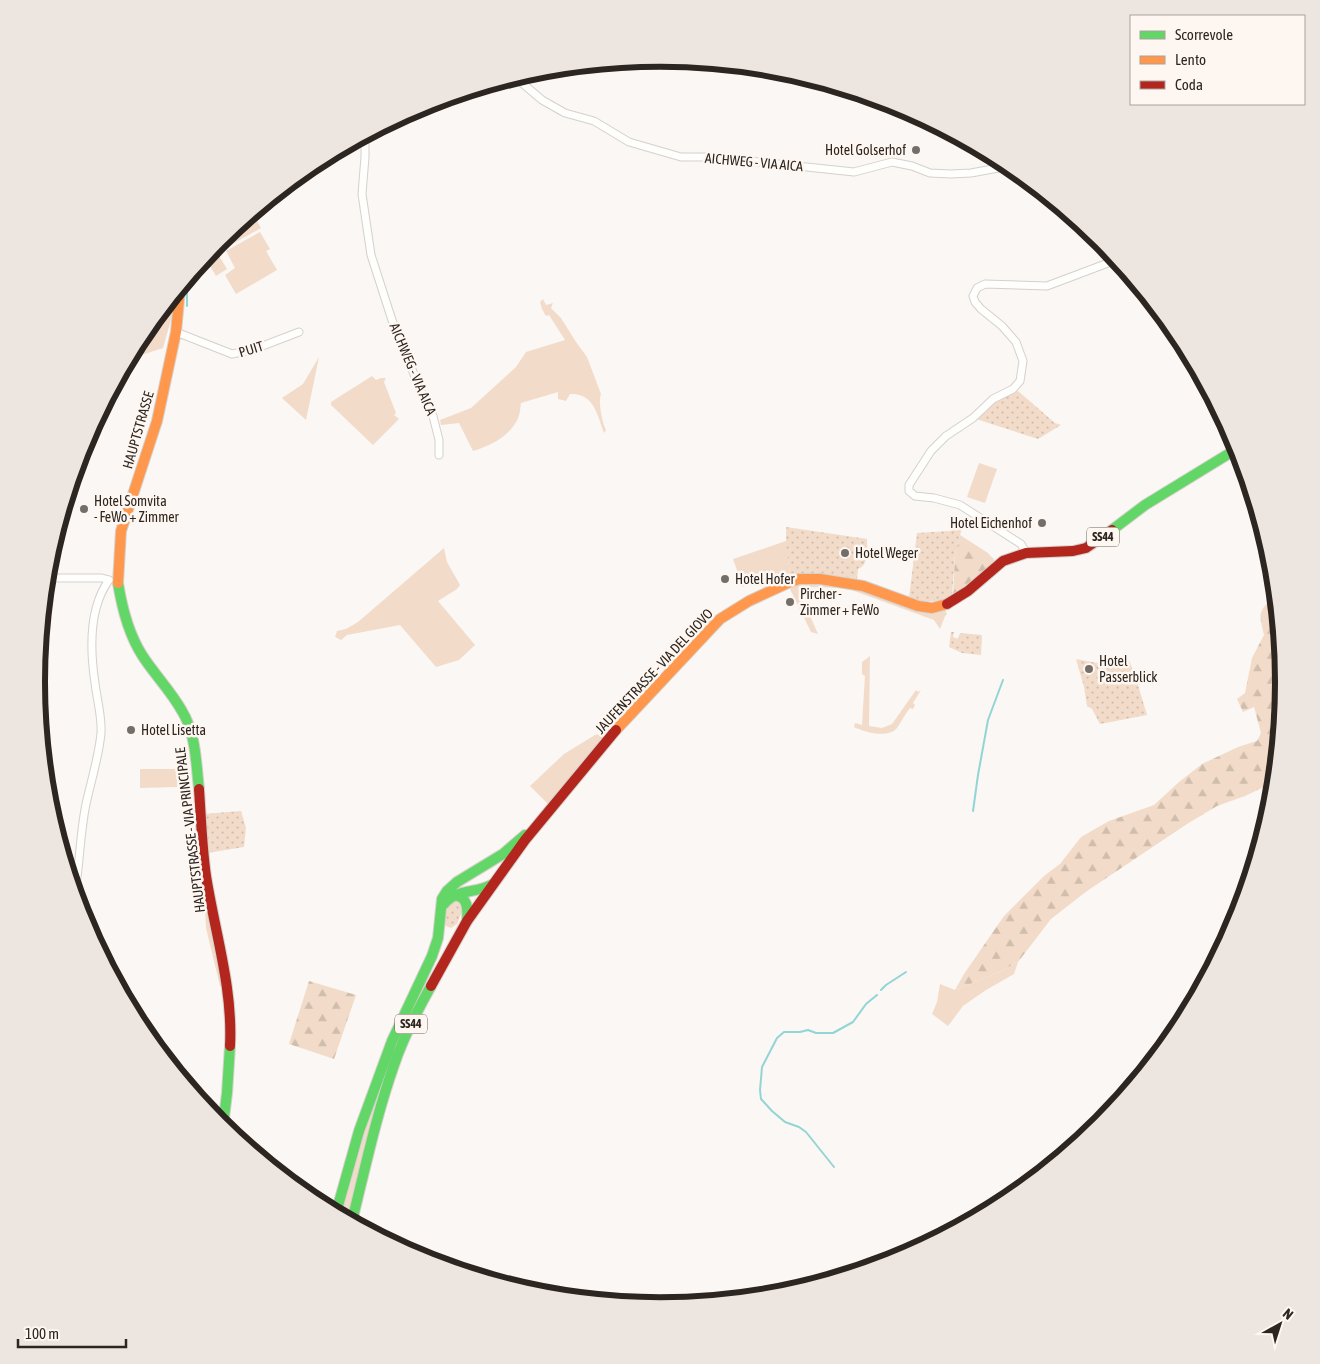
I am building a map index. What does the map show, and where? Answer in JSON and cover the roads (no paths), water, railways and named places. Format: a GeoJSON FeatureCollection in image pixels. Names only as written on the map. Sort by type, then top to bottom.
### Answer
{"type":"FeatureCollection","features":[{"type":"Feature","properties":{"kind":"street","name":"AICHWEG - VIA AICA"},"geometry":{"type":"LineString","coordinates":[[522,83],[537,96],[565,114],[594,121],[629,142],[681,157],[713,157],[854,172],[892,162],[912,166],[930,173],[971,173],[998,168]]}},
{"type":"Feature","properties":{"kind":"street","name":"AICHWEG - VIA AICA"},"geometry":{"type":"LineString","coordinates":[[365,142],[362,194],[371,255],[392,320],[420,389],[434,416],[440,455]]}},
{"type":"Feature","properties":{"kind":"street"},"geometry":{"type":"LineString","coordinates":[[1026,554],[1022,544],[960,505],[934,498],[914,496],[909,491],[909,485],[922,463],[936,445],[972,418],[992,399],[1014,389],[1020,381],[1022,355],[1016,342],[1007,331],[975,302],[973,296],[977,288],[985,284],[1047,286],[1109,263]]}},
{"type":"Feature","properties":{"kind":"street","name":"HAUPTSTRASSE"},"geometry":{"type":"LineString","coordinates":[[113,579],[121,531],[157,421],[176,332],[179,300]]}},
{"type":"Feature","properties":{"kind":"street","name":"PUIT"},"geometry":{"type":"LineString","coordinates":[[176,332],[232,354],[252,350],[299,332]]}},
{"type":"Feature","properties":{"kind":"street","name":"JAUFENSTRASSE - VIA DEL GIOVO"},"geometry":{"type":"LineString","coordinates":[[353,1216],[382,1101],[394,1064],[417,1011],[467,921],[525,840],[616,730],[720,619],[749,601],[799,579],[820,579],[863,586],[918,606],[932,608],[945,606],[968,592],[1003,561],[1026,554],[1073,551],[1086,548],[1145,505],[1230,453]]}},
{"type":"Feature","properties":{"kind":"street"},"geometry":{"type":"LineString","coordinates":[[54,578],[113,579]]}},
{"type":"Feature","properties":{"kind":"street"},"geometry":{"type":"LineString","coordinates":[[77,876],[86,805],[101,734],[92,650],[92,631],[96,610],[103,590],[113,579]]}},
{"type":"Feature","properties":{"kind":"street","name":"HAUPTSTRASSE - VIA PRINCIPALE"},"geometry":{"type":"LineString","coordinates":[[113,579],[131,634],[142,655],[182,712],[195,746],[206,875],[227,985],[231,1022],[224,1116]]}},
{"type":"Feature","properties":{"kind":"street"},"geometry":{"type":"LineString","coordinates":[[338,1206],[360,1131],[389,1049],[432,956],[438,938],[441,904],[444,895],[457,882],[503,854],[549,812]]}},
{"type":"Feature","properties":{"kind":"street"},"geometry":{"type":"LineString","coordinates":[[457,882],[474,880],[481,885],[480,902]]}},
{"type":"Feature","properties":{"kind":"street"},"geometry":{"type":"LineString","coordinates":[[441,909],[452,895],[482,890],[493,884]]}},
{"type":"Feature","properties":{"kind":"street"},"geometry":{"type":"LineString","coordinates":[[452,895],[459,895],[466,901],[468,906],[467,921]]}},
{"type":"Feature","properties":{"kind":"waterway"},"geometry":{"type":"LineString","coordinates":[[187,290],[187,306]]}},
{"type":"Feature","properties":{"kind":"waterway"},"geometry":{"type":"LineString","coordinates":[[973,811],[988,720],[1003,680]]}},
{"type":"Feature","properties":{"kind":"waterway"},"geometry":{"type":"LineString","coordinates":[[881,990],[906,972]]}},
{"type":"Feature","properties":{"kind":"waterway"},"geometry":{"type":"LineString","coordinates":[[834,1167],[806,1132],[799,1127],[785,1122],[761,1099],[762,1067],[777,1038],[784,1032],[808,1030],[816,1033],[833,1033],[853,1022],[866,1004],[877,995]]}},
{"type":"Feature","properties":{"kind":"place","name":"Hotel Golserhof"},"geometry":{"type":"Point","coordinates":[916,150]}},
{"type":"Feature","properties":{"kind":"place","name":"Hotel Somvita - FeWo + Zimmer"},"geometry":{"type":"Point","coordinates":[84,509]}},
{"type":"Feature","properties":{"kind":"place","name":"Hotel Eichenhof"},"geometry":{"type":"Point","coordinates":[1042,523]}},
{"type":"Feature","properties":{"kind":"place","name":"Hotel Weger"},"geometry":{"type":"Point","coordinates":[845,553]}},
{"type":"Feature","properties":{"kind":"place","name":"Hotel Hofer"},"geometry":{"type":"Point","coordinates":[725,579]}},
{"type":"Feature","properties":{"kind":"place","name":"Pircher - Zimmer + FeWo"},"geometry":{"type":"Point","coordinates":[790,602]}},
{"type":"Feature","properties":{"kind":"place","name":"Hotel Passerblick"},"geometry":{"type":"Point","coordinates":[1089,669]}},
{"type":"Feature","properties":{"kind":"place","name":"Hotel Lisetta"},"geometry":{"type":"Point","coordinates":[131,730]}}]}
